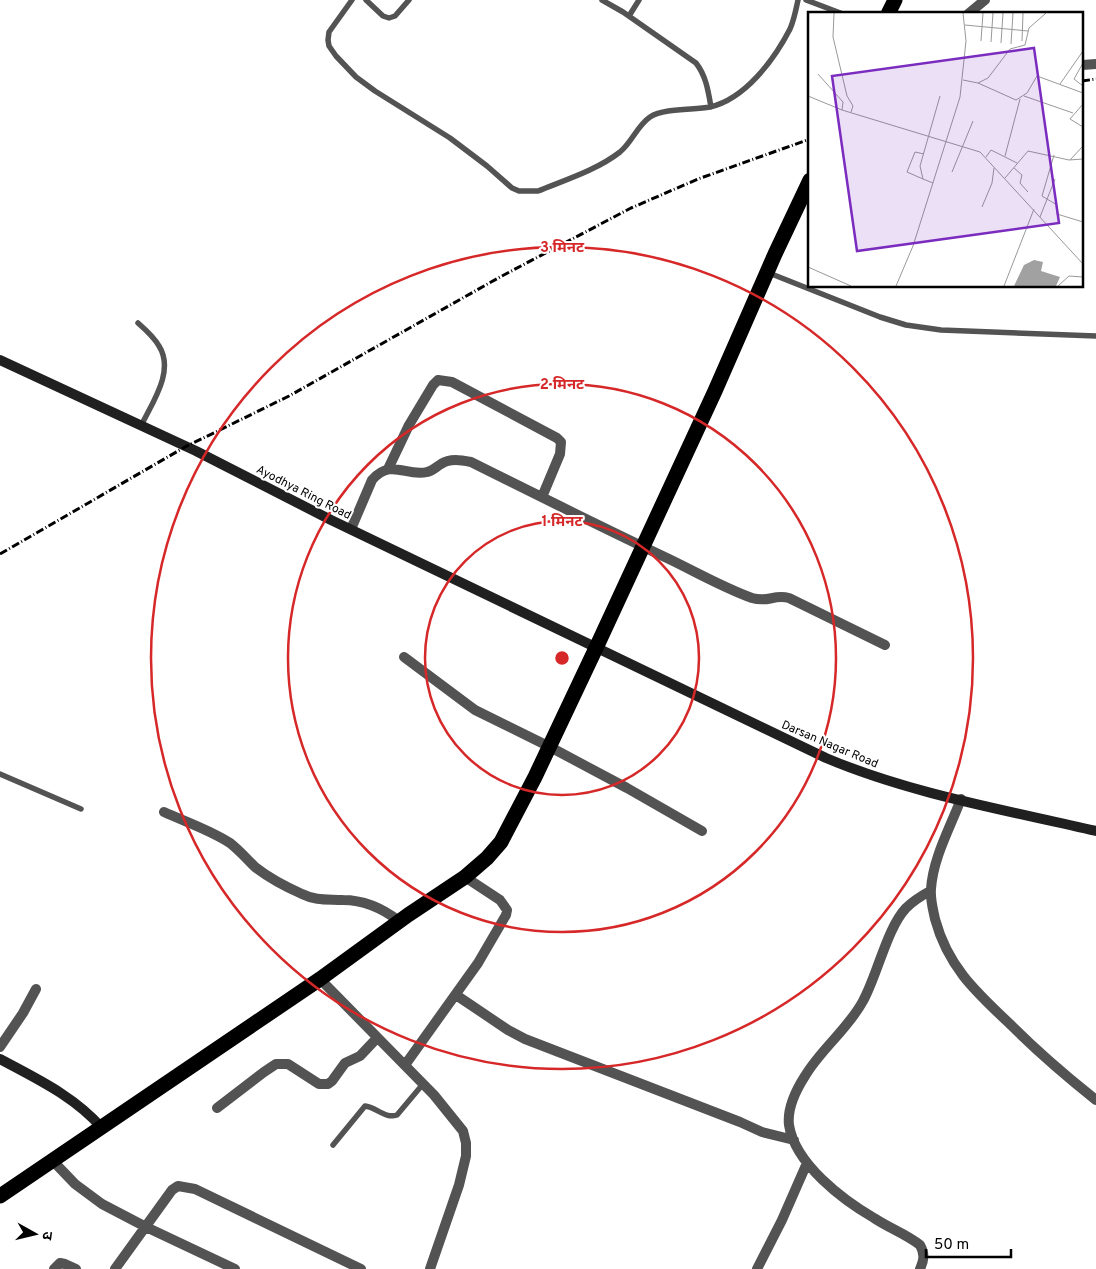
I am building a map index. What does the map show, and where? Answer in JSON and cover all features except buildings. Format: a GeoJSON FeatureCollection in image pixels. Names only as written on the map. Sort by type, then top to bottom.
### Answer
{"type":"FeatureCollection","features":[{"type":"Feature","properties":{"kind":"highway"},"geometry":{"type":"LineString","coordinates":[[889,12],[895,0]]}},
{"type":"Feature","properties":{"kind":"highway"},"geometry":{"type":"LineString","coordinates":[[0,1196],[320,979],[399,921],[465,877],[487,858],[501,842],[550,747],[715,391],[808,184]]}},
{"type":"Feature","properties":{"kind":"street"},"geometry":{"type":"LineString","coordinates":[[970,12],[985,0]]}},
{"type":"Feature","properties":{"kind":"street","name":"Ayodhya Ring Road"},"geometry":{"type":"LineString","coordinates":[[0,360],[196,451],[596,648]]}},
{"type":"Feature","properties":{"kind":"street"},"geometry":{"type":"LineString","coordinates":[[351,529],[372,480],[388,469],[409,425],[438,380],[452,382],[557,438],[561,442],[560,454],[542,497]]}},
{"type":"Feature","properties":{"kind":"street"},"geometry":{"type":"LineString","coordinates":[[388,469],[403,469],[420,473],[432,471],[442,463],[451,460],[472,462],[643,547],[751,597],[768,600],[781,596],[789,598],[884,645]]}},
{"type":"Feature","properties":{"kind":"street","name":"Darsan Nagar Road"},"geometry":{"type":"LineString","coordinates":[[596,648],[777,736],[859,772],[900,785],[1096,832]]}},
{"type":"Feature","properties":{"kind":"street"},"geometry":{"type":"LineString","coordinates":[[404,657],[475,710],[627,788],[702,831]]}},
{"type":"Feature","properties":{"kind":"street"},"geometry":{"type":"LineString","coordinates":[[961,800],[934,869],[930,890],[932,908],[940,938],[951,958],[971,986],[1046,1059],[1096,1100]]}},
{"type":"Feature","properties":{"kind":"street"},"geometry":{"type":"LineString","coordinates":[[164,812],[218,836],[232,845],[266,874],[300,894],[320,900],[347,900],[369,904],[381,908],[399,921]]}},
{"type":"Feature","properties":{"kind":"street"},"geometry":{"type":"LineString","coordinates":[[405,1066],[478,963],[506,915],[507,910],[500,900],[465,877]]}},
{"type":"Feature","properties":{"kind":"street"},"geometry":{"type":"LineString","coordinates":[[920,1269],[924,1251],[920,1245],[851,1204],[824,1183],[807,1163],[794,1140],[789,1125],[790,1110],[795,1091],[819,1056],[851,1020],[864,1001],[896,923],[905,909],[930,890]]}},
{"type":"Feature","properties":{"kind":"street"},"geometry":{"type":"LineString","coordinates":[[320,979],[423,1084],[463,1131],[466,1143],[466,1156],[459,1184],[430,1269]]}},
{"type":"Feature","properties":{"kind":"street"},"geometry":{"type":"LineString","coordinates":[[0,1047],[23,1013],[36,989]]}},
{"type":"Feature","properties":{"kind":"street"},"geometry":{"type":"LineString","coordinates":[[456,995],[524,1039],[762,1132],[794,1140]]}},
{"type":"Feature","properties":{"kind":"street"},"geometry":{"type":"LineString","coordinates":[[217,1108],[276,1064],[288,1064],[319,1084],[328,1084],[345,1062],[360,1056],[377,1038]]}},
{"type":"Feature","properties":{"kind":"street"},"geometry":{"type":"LineString","coordinates":[[0,1059],[70,1098],[92,1116],[102,1128]]}},
{"type":"Feature","properties":{"kind":"street"},"geometry":{"type":"LineString","coordinates":[[53,1161],[75,1184],[102,1204],[235,1269]]}},
{"type":"Feature","properties":{"kind":"street"},"geometry":{"type":"LineString","coordinates":[[757,1269],[782,1220],[807,1163]]}},
{"type":"Feature","properties":{"kind":"street"},"geometry":{"type":"LineString","coordinates":[[115,1269],[172,1190],[178,1186],[195,1189],[361,1269]]}},
{"type":"Feature","properties":{"kind":"street"},"geometry":{"type":"LineString","coordinates":[[54,1269],[60,1264],[76,1269]]}},
{"type":"Feature","properties":{"kind":"lane"},"geometry":{"type":"LineString","coordinates":[[352,0],[329,32],[329,46],[336,56],[356,77],[375,91],[450,138],[512,188],[520,191],[538,191],[608,160],[629,143],[641,125],[656,114],[711,106],[725,102],[754,80],[790,30],[798,0]]}},
{"type":"Feature","properties":{"kind":"lane"},"geometry":{"type":"LineString","coordinates":[[366,0],[383,16],[390,18],[395,16],[409,0]]}},
{"type":"Feature","properties":{"kind":"lane"},"geometry":{"type":"LineString","coordinates":[[602,0],[629,16],[696,63],[706,81],[711,106]]}},
{"type":"Feature","properties":{"kind":"lane"},"geometry":{"type":"LineString","coordinates":[[629,16],[639,0]]}},
{"type":"Feature","properties":{"kind":"lane"},"geometry":{"type":"LineString","coordinates":[[806,0],[838,12]]}},
{"type":"Feature","properties":{"kind":"lane"},"geometry":{"type":"LineString","coordinates":[[767,272],[880,318],[914,327],[941,330],[1096,336]]}},
{"type":"Feature","properties":{"kind":"lane"},"geometry":{"type":"LineString","coordinates":[[138,323],[152,335],[161,347],[164,360],[164,375],[141,426]]}},
{"type":"Feature","properties":{"kind":"lane"},"geometry":{"type":"LineString","coordinates":[[0,774],[81,809]]}},
{"type":"Feature","properties":{"kind":"lane"},"geometry":{"type":"LineString","coordinates":[[333,1145],[365,1106],[370,1106],[386,1116],[392,1117],[397,1115],[423,1084]]}},
{"type":"Feature","properties":{"kind":"railway"},"geometry":{"type":"LineString","coordinates":[[1084,81],[1096,79]]}},
{"type":"Feature","properties":{"kind":"railway"},"geometry":{"type":"LineString","coordinates":[[0,554],[185,447],[289,396],[500,277],[631,208],[698,179],[808,140]]}}]}
